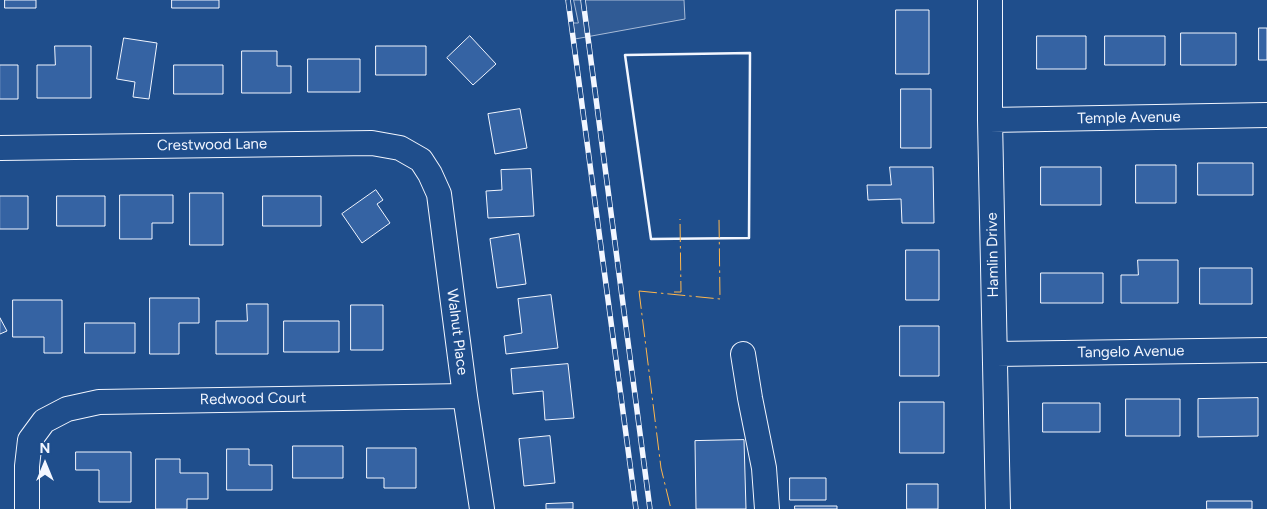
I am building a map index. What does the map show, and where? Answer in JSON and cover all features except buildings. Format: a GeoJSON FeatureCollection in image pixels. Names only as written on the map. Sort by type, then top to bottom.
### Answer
{"type":"FeatureCollection","features":[{"type":"Feature","properties":{"kind":"street","name":"Hamlin Drive"},"geometry":{"type":"LineString","coordinates":[[990,0],[990,120],[998,509]]}},
{"type":"Feature","properties":{"kind":"street","name":"Temple Avenue"},"geometry":{"type":"LineString","coordinates":[[990,120],[1267,115]]}},
{"type":"Feature","properties":{"kind":"street","name":"Crestwood Lane"},"geometry":{"type":"LineString","coordinates":[[0,148],[372,143],[400,148],[420,160]]}},
{"type":"Feature","properties":{"kind":"street","name":"Walnut Place"},"geometry":{"type":"LineString","coordinates":[[420,160],[430,174],[439,194],[465,396],[482,509]]}},
{"type":"Feature","properties":{"kind":"street","name":"Tangelo Avenue"},"geometry":{"type":"LineString","coordinates":[[996,354],[1267,350]]}},
{"type":"Feature","properties":{"kind":"street"},"geometry":{"type":"LineString","coordinates":[[743,354],[764,468],[767,509]]}},
{"type":"Feature","properties":{"kind":"street","name":"Redwood Court"},"geometry":{"type":"LineString","coordinates":[[26,509],[30,440],[44,421],[67,409],[99,402],[465,396]]}},
{"type":"Feature","properties":{"kind":"shaded area"},"geometry":{"type":"Polygon","coordinates":[[[574,0],[684,0],[685,19],[575,39],[573,23],[578,23],[574,0]]]}},
{"type":"Feature","properties":{"kind":"railway"},"geometry":{"type":"LineString","coordinates":[[568,0],[636,509]]}},
{"type":"Feature","properties":{"kind":"railway"},"geometry":{"type":"LineString","coordinates":[[583,0],[650,509]]}},
{"type":"Feature","properties":{"kind":"wall"},"geometry":{"type":"LineString","coordinates":[[750,53],[749,238],[651,239],[625,55],[750,53]]}},
{"type":"Feature","properties":{"kind":"power"},"geometry":{"type":"LineString","coordinates":[[639,291],[720,299],[719,218]]}},
{"type":"Feature","properties":{"kind":"power"},"geometry":{"type":"LineString","coordinates":[[674,292],[681,292],[680,219]]}},
{"type":"Feature","properties":{"kind":"power"},"geometry":{"type":"LineString","coordinates":[[639,291],[661,468],[671,509]]}}]}
